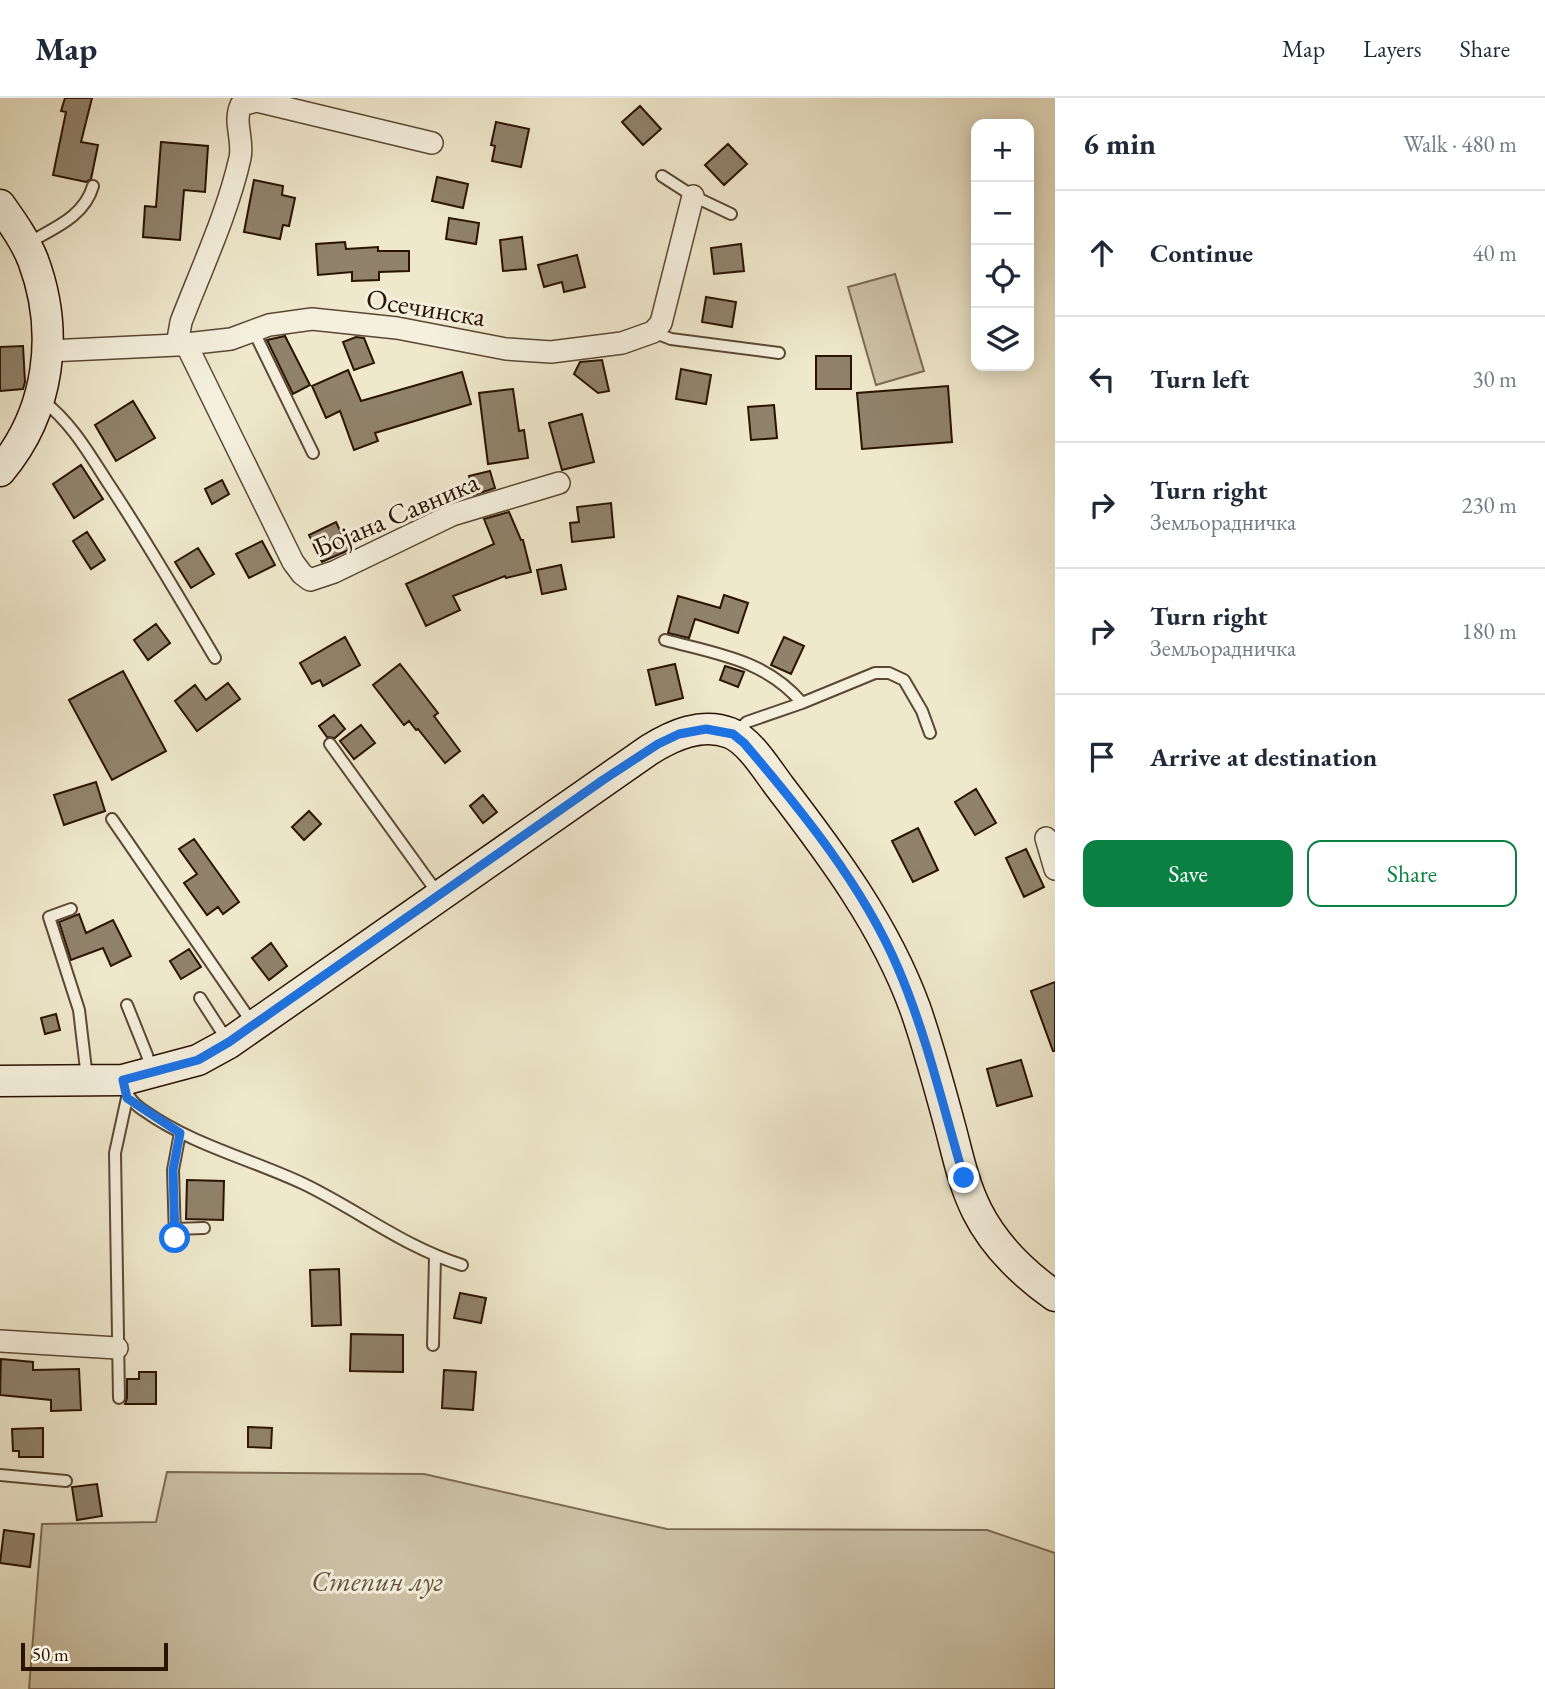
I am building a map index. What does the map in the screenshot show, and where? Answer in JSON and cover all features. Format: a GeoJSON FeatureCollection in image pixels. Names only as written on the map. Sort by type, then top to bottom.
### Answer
{"type":"FeatureCollection","features":[{"type":"Feature","properties":{"kind":"street"},"geometry":{"type":"LineString","coordinates":[[182,344],[181,322],[228,198],[240,158],[237,113],[241,105],[248,101],[260,102],[432,143]]}},
{"type":"Feature","properties":{"kind":"street"},"geometry":{"type":"LineString","coordinates":[[653,332],[665,315],[693,196]]}},
{"type":"Feature","properties":{"kind":"street"},"geometry":{"type":"LineString","coordinates":[[0,205],[26,244],[43,299],[48,351],[40,399],[30,426],[0,471]]}},
{"type":"Feature","properties":{"kind":"street","name":"Осечинска"},"geometry":{"type":"LineString","coordinates":[[48,351],[231,340],[279,322],[328,320],[397,328],[506,349],[551,352],[622,343],[653,332]]}},
{"type":"Feature","properties":{"kind":"street","name":"Бојана Савника"},"geometry":{"type":"LineString","coordinates":[[182,344],[293,562],[310,580],[334,572],[452,515],[559,483]]}},
{"type":"Feature","properties":{"kind":"street"},"geometry":{"type":"LineString","coordinates":[[0,1081],[88,1081],[125,1089],[152,1073],[198,1060],[229,1042],[658,744],[679,734],[706,729],[733,734],[765,768],[820,839],[869,913],[897,965],[914,1006],[964,1178],[976,1209],[989,1231],[1013,1260],[1055,1296]]}},
{"type":"Feature","properties":{"kind":"street"},"geometry":{"type":"LineString","coordinates":[[1046,838],[1055,869]]}},
{"type":"Feature","properties":{"kind":"street"},"geometry":{"type":"LineString","coordinates":[[0,1341],[117,1348]]}},
{"type":"Feature","properties":{"kind":"lane"},"geometry":{"type":"LineString","coordinates":[[662,176],[693,196],[731,215]]}},
{"type":"Feature","properties":{"kind":"lane"},"geometry":{"type":"LineString","coordinates":[[26,244],[82,209],[93,186]]}},
{"type":"Feature","properties":{"kind":"lane"},"geometry":{"type":"LineString","coordinates":[[254,331],[313,453]]}},
{"type":"Feature","properties":{"kind":"lane"},"geometry":{"type":"LineString","coordinates":[[653,332],[671,339],[779,353]]}},
{"type":"Feature","properties":{"kind":"lane"},"geometry":{"type":"LineString","coordinates":[[40,399],[61,414],[72,428],[126,509],[215,657]]}},
{"type":"Feature","properties":{"kind":"lane"},"geometry":{"type":"LineString","coordinates":[[665,640],[761,668],[789,688],[802,703]]}},
{"type":"Feature","properties":{"kind":"lane"},"geometry":{"type":"LineString","coordinates":[[733,734],[747,722],[874,673],[888,673],[904,680],[922,710],[930,733]]}},
{"type":"Feature","properties":{"kind":"lane"},"geometry":{"type":"LineString","coordinates":[[330,744],[439,895]]}},
{"type":"Feature","properties":{"kind":"lane"},"geometry":{"type":"LineString","coordinates":[[112,819],[253,1024]]}},
{"type":"Feature","properties":{"kind":"lane"},"geometry":{"type":"LineString","coordinates":[[71,909],[49,917],[79,1010],[88,1081]]}},
{"type":"Feature","properties":{"kind":"lane"},"geometry":{"type":"LineString","coordinates":[[200,999],[229,1042]]}},
{"type":"Feature","properties":{"kind":"lane"},"geometry":{"type":"LineString","coordinates":[[127,1005],[152,1073]]}},
{"type":"Feature","properties":{"kind":"lane"},"geometry":{"type":"LineString","coordinates":[[119,1398],[115,1153],[125,1089],[180,1133],[301,1182],[411,1245],[462,1265]]}},
{"type":"Feature","properties":{"kind":"lane"},"geometry":{"type":"LineString","coordinates":[[180,1133],[173,1170],[175,1233],[204,1228]]}},
{"type":"Feature","properties":{"kind":"lane"},"geometry":{"type":"LineString","coordinates":[[433,1345],[435,1256]]}},
{"type":"Feature","properties":{"kind":"lane"},"geometry":{"type":"LineString","coordinates":[[0,1475],[66,1482]]}},
{"type":"Feature","properties":{"kind":"green space"},"geometry":{"type":"Polygon","coordinates":[[[895,274],[924,371],[876,385],[848,287],[895,274]]]}},
{"type":"Feature","properties":{"kind":"green space","name":"Степин луг"},"geometry":{"type":"Polygon","coordinates":[[[167,1472],[424,1474],[667,1529],[987,1530],[1055,1553],[1055,1689],[29,1689],[42,1524],[156,1522],[167,1472]]]}},
{"type":"Feature","properties":{"kind":"building"},"geometry":{"type":"Polygon","coordinates":[[[65,98],[92,98],[81,142],[98,145],[91,179],[86,182],[53,175],[66,112],[61,111],[65,98]]]}},
{"type":"Feature","properties":{"kind":"building"},"geometry":{"type":"Polygon","coordinates":[[[640,106],[661,129],[643,145],[622,122],[640,106]]]}},
{"type":"Feature","properties":{"kind":"building"},"geometry":{"type":"Polygon","coordinates":[[[496,122],[529,129],[521,167],[492,161],[495,146],[491,145],[496,122]]]}},
{"type":"Feature","properties":{"kind":"building"},"geometry":{"type":"Polygon","coordinates":[[[161,142],[208,146],[205,192],[184,190],[180,240],[143,237],[145,206],[156,207],[161,142]]]}},
{"type":"Feature","properties":{"kind":"building"},"geometry":{"type":"Polygon","coordinates":[[[728,144],[747,164],[724,185],[705,165],[728,144]]]}},
{"type":"Feature","properties":{"kind":"building"},"geometry":{"type":"Polygon","coordinates":[[[437,177],[468,184],[463,208],[432,201],[437,177]]]}},
{"type":"Feature","properties":{"kind":"building"},"geometry":{"type":"Polygon","coordinates":[[[254,180],[283,186],[282,195],[295,198],[289,226],[283,225],[280,239],[244,232],[254,180]]]}},
{"type":"Feature","properties":{"kind":"building"},"geometry":{"type":"Polygon","coordinates":[[[449,218],[479,223],[476,244],[446,239],[449,218]]]}},
{"type":"Feature","properties":{"kind":"building"},"geometry":{"type":"Polygon","coordinates":[[[522,237],[526,269],[503,271],[500,240],[522,237]]]}},
{"type":"Feature","properties":{"kind":"building"},"geometry":{"type":"Polygon","coordinates":[[[345,242],[346,249],[378,247],[378,251],[409,251],[409,271],[379,272],[379,280],[352,281],[352,272],[318,275],[316,244],[345,242]]]}},
{"type":"Feature","properties":{"kind":"building"},"geometry":{"type":"Polygon","coordinates":[[[741,244],[744,271],[714,274],[711,248],[741,244]]]}},
{"type":"Feature","properties":{"kind":"building"},"geometry":{"type":"Polygon","coordinates":[[[577,255],[585,287],[564,292],[562,282],[544,287],[538,265],[577,255]]]}},
{"type":"Feature","properties":{"kind":"building"},"geometry":{"type":"Polygon","coordinates":[[[706,297],[736,302],[732,327],[702,322],[706,297]]]}},
{"type":"Feature","properties":{"kind":"building"},"geometry":{"type":"Polygon","coordinates":[[[285,336],[310,385],[293,394],[267,340],[285,336]]]}},
{"type":"Feature","properties":{"kind":"building"},"geometry":{"type":"Polygon","coordinates":[[[356,337],[364,338],[374,363],[354,370],[343,342],[356,337]]]}},
{"type":"Feature","properties":{"kind":"building"},"geometry":{"type":"Polygon","coordinates":[[[23,346],[23,389],[0,391],[0,347],[23,346]]]}},
{"type":"Feature","properties":{"kind":"building"},"geometry":{"type":"Polygon","coordinates":[[[816,356],[851,356],[851,389],[816,389],[816,356]]]}},
{"type":"Feature","properties":{"kind":"building"},"geometry":{"type":"Polygon","coordinates":[[[602,360],[609,391],[598,393],[574,374],[580,362],[602,360]]]}},
{"type":"Feature","properties":{"kind":"building"},"geometry":{"type":"Polygon","coordinates":[[[681,369],[711,375],[706,404],[676,399],[681,369]]]}},
{"type":"Feature","properties":{"kind":"building"},"geometry":{"type":"Polygon","coordinates":[[[348,370],[361,401],[462,372],[471,404],[375,433],[378,441],[354,450],[340,411],[326,418],[312,386],[348,370]]]}},
{"type":"Feature","properties":{"kind":"building"},"geometry":{"type":"Polygon","coordinates":[[[948,386],[952,442],[862,449],[857,393],[948,386]]]}},
{"type":"Feature","properties":{"kind":"building"},"geometry":{"type":"Polygon","coordinates":[[[513,389],[519,431],[524,430],[528,458],[488,464],[479,393],[513,389]]]}},
{"type":"Feature","properties":{"kind":"building"},"geometry":{"type":"Polygon","coordinates":[[[133,401],[155,438],[116,461],[95,425],[133,401]]]}},
{"type":"Feature","properties":{"kind":"building"},"geometry":{"type":"Polygon","coordinates":[[[774,405],[777,438],[751,440],[748,407],[774,405]]]}},
{"type":"Feature","properties":{"kind":"building"},"geometry":{"type":"Polygon","coordinates":[[[582,414],[594,462],[562,470],[549,423],[582,414]]]}},
{"type":"Feature","properties":{"kind":"building"},"geometry":{"type":"Polygon","coordinates":[[[81,465],[103,499],[74,518],[53,484],[81,465]]]}},
{"type":"Feature","properties":{"kind":"building"},"geometry":{"type":"Polygon","coordinates":[[[490,471],[495,488],[474,495],[469,476],[490,471]]]}},
{"type":"Feature","properties":{"kind":"building"},"geometry":{"type":"Polygon","coordinates":[[[222,480],[229,494],[212,504],[205,489],[222,480]]]}},
{"type":"Feature","properties":{"kind":"building"},"geometry":{"type":"Polygon","coordinates":[[[611,503],[614,537],[572,542],[570,523],[579,522],[577,507],[611,503]]]}},
{"type":"Feature","properties":{"kind":"building"},"geometry":{"type":"Polygon","coordinates":[[[509,512],[523,540],[531,572],[506,578],[505,576],[453,596],[460,610],[426,626],[406,584],[494,544],[484,519],[509,512]]]}},
{"type":"Feature","properties":{"kind":"building"},"geometry":{"type":"Polygon","coordinates":[[[336,522],[349,550],[322,562],[309,535],[336,522]]]}},
{"type":"Feature","properties":{"kind":"building"},"geometry":{"type":"Polygon","coordinates":[[[87,532],[105,560],[91,569],[73,541],[87,532]]]}},
{"type":"Feature","properties":{"kind":"building"},"geometry":{"type":"Polygon","coordinates":[[[262,541],[275,565],[249,578],[236,554],[262,541]]]}},
{"type":"Feature","properties":{"kind":"building"},"geometry":{"type":"Polygon","coordinates":[[[198,548],[214,574],[191,588],[175,562],[198,548]]]}},
{"type":"Feature","properties":{"kind":"building"},"geometry":{"type":"Polygon","coordinates":[[[561,565],[566,589],[542,594],[537,570],[561,565]]]}},
{"type":"Feature","properties":{"kind":"building"},"geometry":{"type":"Polygon","coordinates":[[[724,595],[748,603],[738,633],[695,619],[689,638],[668,633],[678,596],[720,608],[724,595]]]}},
{"type":"Feature","properties":{"kind":"building"},"geometry":{"type":"Polygon","coordinates":[[[156,624],[170,643],[148,660],[134,640],[156,624]]]}},
{"type":"Feature","properties":{"kind":"building"},"geometry":{"type":"Polygon","coordinates":[[[345,637],[360,665],[323,686],[320,680],[312,684],[300,663],[345,637]]]}},
{"type":"Feature","properties":{"kind":"building"},"geometry":{"type":"Polygon","coordinates":[[[784,637],[804,646],[791,674],[771,665],[784,637]]]}},
{"type":"Feature","properties":{"kind":"building"},"geometry":{"type":"Polygon","coordinates":[[[400,664],[438,713],[434,716],[460,751],[445,763],[418,729],[409,721],[404,725],[373,685],[400,664]]]}},
{"type":"Feature","properties":{"kind":"building"},"geometry":{"type":"Polygon","coordinates":[[[675,664],[683,698],[656,705],[648,670],[675,664]]]}},
{"type":"Feature","properties":{"kind":"building"},"geometry":{"type":"Polygon","coordinates":[[[725,666],[744,672],[738,687],[720,680],[725,666]]]}},
{"type":"Feature","properties":{"kind":"building"},"geometry":{"type":"Polygon","coordinates":[[[123,671],[166,751],[112,780],[69,700],[123,671]]]}},
{"type":"Feature","properties":{"kind":"building"},"geometry":{"type":"Polygon","coordinates":[[[228,683],[240,699],[197,731],[175,701],[195,685],[206,700],[228,683]]]}},
{"type":"Feature","properties":{"kind":"building"},"geometry":{"type":"Polygon","coordinates":[[[334,715],[345,729],[335,738],[327,737],[319,726],[334,715]]]}},
{"type":"Feature","properties":{"kind":"building"},"geometry":{"type":"Polygon","coordinates":[[[361,725],[375,743],[354,759],[340,741],[361,725]]]}},
{"type":"Feature","properties":{"kind":"building"},"geometry":{"type":"Polygon","coordinates":[[[96,782],[105,811],[64,825],[54,795],[96,782]]]}},
{"type":"Feature","properties":{"kind":"building"},"geometry":{"type":"Polygon","coordinates":[[[976,789],[996,823],[975,835],[955,802],[976,789]]]}},
{"type":"Feature","properties":{"kind":"building"},"geometry":{"type":"Polygon","coordinates":[[[483,795],[497,812],[483,823],[470,806],[483,795]]]}},
{"type":"Feature","properties":{"kind":"building"},"geometry":{"type":"Polygon","coordinates":[[[309,811],[321,824],[304,840],[292,827],[309,811]]]}},
{"type":"Feature","properties":{"kind":"building"},"geometry":{"type":"Polygon","coordinates":[[[918,828],[938,870],[913,882],[892,841],[918,828]]]}},
{"type":"Feature","properties":{"kind":"building"},"geometry":{"type":"Polygon","coordinates":[[[194,839],[239,902],[223,914],[218,907],[207,915],[184,883],[197,874],[179,849],[194,839]]]}},
{"type":"Feature","properties":{"kind":"building"},"geometry":{"type":"Polygon","coordinates":[[[1026,849],[1044,887],[1024,897],[1006,858],[1026,849]]]}},
{"type":"Feature","properties":{"kind":"building"},"geometry":{"type":"Polygon","coordinates":[[[79,914],[86,933],[113,920],[131,956],[111,966],[103,948],[71,960],[59,922],[79,914]]]}},
{"type":"Feature","properties":{"kind":"building"},"geometry":{"type":"Polygon","coordinates":[[[271,943],[287,966],[269,980],[252,958],[271,943]]]}},
{"type":"Feature","properties":{"kind":"building"},"geometry":{"type":"Polygon","coordinates":[[[189,949],[201,967],[181,979],[170,961],[189,949]]]}},
{"type":"Feature","properties":{"kind":"building"},"geometry":{"type":"Polygon","coordinates":[[[1055,982],[1055,1051],[1053,1051],[1031,991],[1055,982]]]}},
{"type":"Feature","properties":{"kind":"building"},"geometry":{"type":"Polygon","coordinates":[[[56,1014],[60,1030],[45,1034],[41,1018],[56,1014]]]}},
{"type":"Feature","properties":{"kind":"building"},"geometry":{"type":"Polygon","coordinates":[[[1021,1060],[1032,1096],[997,1106],[987,1069],[1021,1060]]]}},
{"type":"Feature","properties":{"kind":"building"},"geometry":{"type":"Polygon","coordinates":[[[187,1180],[224,1181],[223,1220],[186,1219],[187,1180]]]}},
{"type":"Feature","properties":{"kind":"building"},"geometry":{"type":"Polygon","coordinates":[[[339,1269],[341,1325],[312,1326],[310,1270],[339,1269]]]}},
{"type":"Feature","properties":{"kind":"building"},"geometry":{"type":"Polygon","coordinates":[[[460,1293],[486,1298],[481,1323],[454,1318],[460,1293]]]}},
{"type":"Feature","properties":{"kind":"building"},"geometry":{"type":"Polygon","coordinates":[[[351,1334],[403,1335],[403,1372],[350,1371],[351,1334]]]}},
{"type":"Feature","properties":{"kind":"building"},"geometry":{"type":"Polygon","coordinates":[[[1,1359],[33,1362],[33,1370],[79,1369],[81,1410],[51,1411],[51,1400],[0,1395],[1,1359]]]}},
{"type":"Feature","properties":{"kind":"building"},"geometry":{"type":"Polygon","coordinates":[[[444,1370],[476,1372],[473,1410],[442,1408],[444,1370]]]}},
{"type":"Feature","properties":{"kind":"building"},"geometry":{"type":"Polygon","coordinates":[[[139,1372],[156,1372],[156,1404],[125,1404],[127,1379],[139,1379],[139,1372]]]}},
{"type":"Feature","properties":{"kind":"building"},"geometry":{"type":"Polygon","coordinates":[[[248,1427],[272,1428],[271,1448],[248,1447],[248,1427]]]}},
{"type":"Feature","properties":{"kind":"building"},"geometry":{"type":"Polygon","coordinates":[[[43,1428],[43,1457],[19,1457],[19,1451],[13,1451],[12,1429],[43,1428]]]}},
{"type":"Feature","properties":{"kind":"building"},"geometry":{"type":"Polygon","coordinates":[[[97,1484],[102,1516],[77,1520],[72,1487],[97,1484]]]}},
{"type":"Feature","properties":{"kind":"building"},"geometry":{"type":"Polygon","coordinates":[[[4,1530],[34,1534],[30,1567],[0,1563],[4,1530]]]}},
{"type":"Feature","properties":{"kind":"route"},"geometry":{"type":"LineString","coordinates":[[175,1238],[173,1170],[180,1133],[127,1098],[123,1080],[198,1060],[229,1042],[603,780],[670,738],[706,729],[733,734],[744,743],[820,839],[886,942],[922,1029],[964,1178]]}}]}
